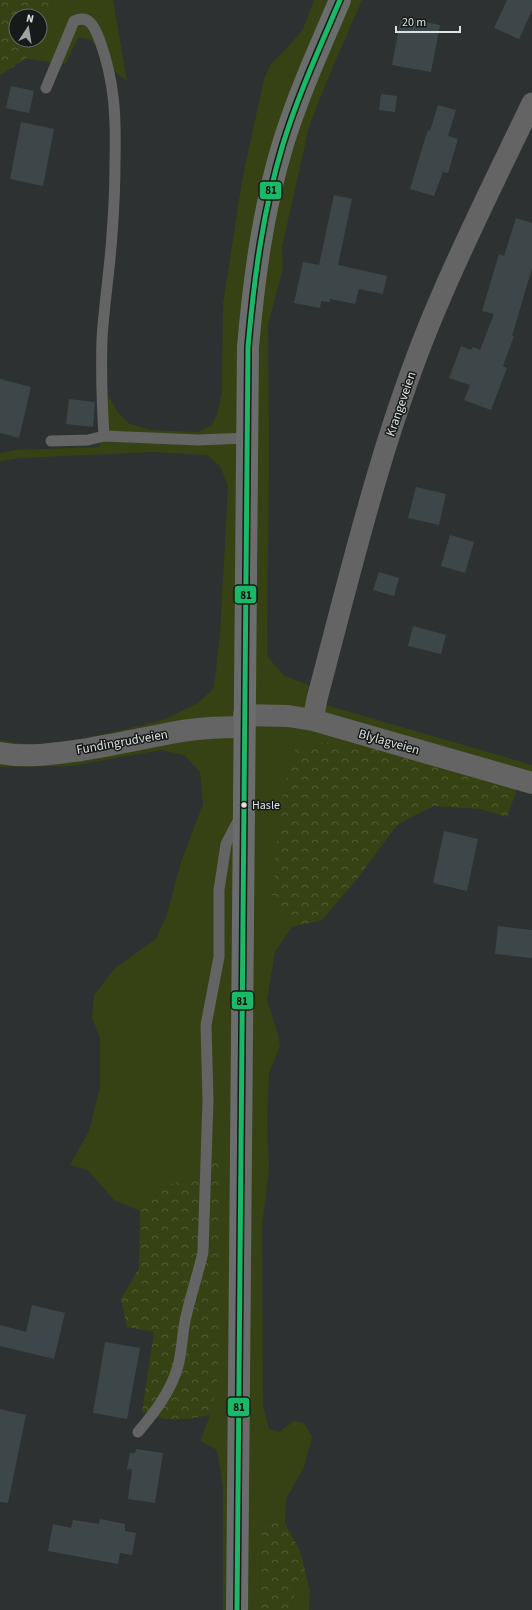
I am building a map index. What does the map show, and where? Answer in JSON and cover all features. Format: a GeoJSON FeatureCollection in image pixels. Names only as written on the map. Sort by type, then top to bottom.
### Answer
{"type":"FeatureCollection","features":[{"type":"Feature","properties":{"kind":"main road"},"geometry":{"type":"LineString","coordinates":[[237,1610],[248,347],[252,293],[260,237],[273,181],[284,143],[303,89],[340,0]]}},
{"type":"Feature","properties":{"kind":"street","name":"Krangeveien"},"geometry":{"type":"LineString","coordinates":[[313,720],[317,699],[378,470],[407,385],[437,306],[532,103]]}},
{"type":"Feature","properties":{"kind":"street","name":"Blylagveien"},"geometry":{"type":"LineString","coordinates":[[244,721],[288,716],[313,720],[532,783]]}},
{"type":"Feature","properties":{"kind":"street","name":"Fundingrudveien"},"geometry":{"type":"LineString","coordinates":[[0,753],[20,756],[45,755],[136,741],[244,721]]}},
{"type":"Feature","properties":{"kind":"lane"},"geometry":{"type":"LineString","coordinates":[[46,88],[74,21],[80,18],[88,21],[96,32],[113,84],[116,120],[113,226],[102,338],[101,401],[104,436]]}},
{"type":"Feature","properties":{"kind":"lane"},"geometry":{"type":"LineString","coordinates":[[51,441],[88,440],[104,436],[198,440],[247,438]]}},
{"type":"Feature","properties":{"kind":"lane"},"geometry":{"type":"LineString","coordinates":[[138,1432],[155,1413],[174,1378],[178,1365],[186,1320],[203,1252],[208,1100],[206,1025],[219,957],[219,890],[226,844],[244,810]]}},
{"type":"Feature","properties":{"kind":"green space"},"geometry":{"type":"Polygon","coordinates":[[[0,0],[52,0],[48,17],[48,8],[8,8],[8,48],[32,48],[26,59],[0,75],[0,0]]]}},
{"type":"Feature","properties":{"kind":"green space"},"geometry":{"type":"Polygon","coordinates":[[[52,0],[113,0],[127,81],[117,74],[91,40],[79,37],[65,64],[26,59],[32,48],[48,48],[48,17],[52,0]]]}},
{"type":"Feature","properties":{"kind":"green space"},"geometry":{"type":"Polygon","coordinates":[[[314,0],[362,0],[326,83],[309,127],[282,247],[283,268],[268,324],[269,449],[267,656],[283,675],[308,685],[326,705],[532,765],[532,792],[392,751],[279,911],[292,927],[275,952],[267,1000],[280,1046],[269,1073],[267,1121],[269,1169],[262,1226],[263,1406],[269,1429],[279,1432],[294,1421],[304,1423],[312,1437],[304,1467],[286,1499],[285,1523],[263,1521],[258,1610],[223,1610],[223,1487],[217,1450],[200,1441],[210,1415],[220,1159],[192,1178],[170,1184],[140,1211],[114,1200],[88,1170],[70,1165],[89,1131],[100,1087],[100,1038],[92,1018],[94,995],[115,968],[156,939],[167,914],[181,862],[203,804],[200,772],[184,755],[161,750],[71,766],[0,767],[0,740],[31,745],[80,740],[163,720],[198,703],[214,688],[220,634],[228,486],[220,466],[207,455],[153,452],[20,458],[0,461],[0,453],[17,450],[99,447],[108,395],[119,414],[130,424],[150,430],[198,432],[212,425],[217,414],[222,392],[223,304],[242,181],[264,79],[271,64],[303,29],[314,0]]]}},
{"type":"Feature","properties":{"kind":"green space"},"geometry":{"type":"Polygon","coordinates":[[[334,742],[392,751],[517,789],[507,817],[481,809],[433,806],[397,825],[357,879],[322,920],[292,927],[279,911],[272,894],[281,802],[296,746],[334,742]]]}},
{"type":"Feature","properties":{"kind":"green space"},"geometry":{"type":"Polygon","coordinates":[[[220,1159],[220,1368],[210,1415],[188,1419],[165,1419],[142,1412],[154,1332],[127,1327],[121,1299],[139,1268],[140,1211],[170,1184],[192,1178],[220,1159]]]}},
{"type":"Feature","properties":{"kind":"green space"},"geometry":{"type":"Polygon","coordinates":[[[263,1521],[285,1523],[300,1551],[305,1570],[298,1583],[290,1610],[258,1610],[263,1521]]]}},
{"type":"Feature","properties":{"kind":"green space"},"geometry":{"type":"Polygon","coordinates":[[[305,1570],[310,1591],[309,1610],[290,1610],[298,1583],[305,1570]]]}},
{"type":"Feature","properties":{"kind":"building"},"geometry":{"type":"Polygon","coordinates":[[[507,0],[532,0],[532,10],[519,39],[494,28],[507,0]]]}},
{"type":"Feature","properties":{"kind":"building"},"geometry":{"type":"Polygon","coordinates":[[[401,17],[440,25],[431,72],[392,65],[401,17]]]}},
{"type":"Feature","properties":{"kind":"building"},"geometry":{"type":"Polygon","coordinates":[[[11,86],[34,91],[29,113],[6,108],[11,86]]]}},
{"type":"Feature","properties":{"kind":"building"},"geometry":{"type":"Polygon","coordinates":[[[381,94],[397,96],[395,112],[379,110],[381,94]]]}},
{"type":"Feature","properties":{"kind":"building"},"geometry":{"type":"Polygon","coordinates":[[[438,105],[456,110],[448,136],[458,139],[448,173],[443,172],[434,196],[410,189],[428,130],[430,131],[438,105]]]}},
{"type":"Feature","properties":{"kind":"building"},"geometry":{"type":"Polygon","coordinates":[[[21,122],[54,129],[43,186],[10,179],[21,122]]]}},
{"type":"Feature","properties":{"kind":"building"},"geometry":{"type":"Polygon","coordinates":[[[334,195],[352,199],[338,265],[387,276],[383,294],[359,289],[355,304],[330,299],[330,302],[321,301],[320,308],[294,303],[303,262],[319,265],[334,195]]]}},
{"type":"Feature","properties":{"kind":"building"},"geometry":{"type":"Polygon","coordinates":[[[516,218],[532,223],[532,268],[512,336],[514,336],[503,366],[507,368],[491,410],[464,400],[470,385],[449,378],[461,346],[471,350],[473,347],[480,350],[494,314],[482,311],[499,254],[504,256],[516,218]]]}},
{"type":"Feature","properties":{"kind":"building"},"geometry":{"type":"Polygon","coordinates":[[[0,379],[31,387],[19,438],[0,433],[0,379]]]}},
{"type":"Feature","properties":{"kind":"building"},"geometry":{"type":"Polygon","coordinates":[[[69,399],[95,402],[93,427],[66,424],[69,399]]]}},
{"type":"Feature","properties":{"kind":"building"},"geometry":{"type":"Polygon","coordinates":[[[416,487],[446,494],[439,525],[408,518],[416,487]]]}},
{"type":"Feature","properties":{"kind":"building"},"geometry":{"type":"Polygon","coordinates":[[[450,535],[474,542],[465,573],[441,566],[450,535]]]}},
{"type":"Feature","properties":{"kind":"building"},"geometry":{"type":"Polygon","coordinates":[[[379,572],[399,578],[394,596],[373,590],[379,572]]]}},
{"type":"Feature","properties":{"kind":"building"},"geometry":{"type":"Polygon","coordinates":[[[413,626],[446,635],[441,654],[408,646],[413,626]]]}},
{"type":"Feature","properties":{"kind":"building"},"geometry":{"type":"Polygon","coordinates":[[[444,831],[478,839],[467,891],[433,883],[444,831]]]}},
{"type":"Feature","properties":{"kind":"building"},"geometry":{"type":"Polygon","coordinates":[[[498,926],[532,930],[532,958],[495,954],[498,926]]]}},
{"type":"Feature","properties":{"kind":"building"},"geometry":{"type":"Polygon","coordinates":[[[32,1305],[65,1313],[54,1359],[0,1346],[0,1325],[26,1332],[32,1305]]]}},
{"type":"Feature","properties":{"kind":"building"},"geometry":{"type":"Polygon","coordinates":[[[105,1342],[140,1348],[127,1419],[93,1413],[105,1342]]]}},
{"type":"Feature","properties":{"kind":"building"},"geometry":{"type":"Polygon","coordinates":[[[0,1409],[26,1415],[8,1503],[0,1502],[0,1409]]]}},
{"type":"Feature","properties":{"kind":"building"},"geometry":{"type":"Polygon","coordinates":[[[136,1449],[163,1453],[155,1503],[128,1499],[132,1470],[127,1469],[130,1453],[135,1453],[136,1449]]]}},
{"type":"Feature","properties":{"kind":"building"},"geometry":{"type":"Polygon","coordinates":[[[100,1519],[125,1524],[125,1531],[136,1533],[132,1555],[120,1553],[118,1564],[48,1551],[53,1524],[71,1528],[73,1520],[99,1524],[100,1519]]]}},
{"type":"Feature","properties":{"kind":"transit line","name":"81"},"geometry":{"type":"LineString","coordinates":[[237,1610],[248,347],[260,244],[276,169],[295,107],[340,0]]}},
{"type":"Feature","properties":{"kind":"place","name":"Hasle"},"geometry":{"type":"Point","coordinates":[244,805]}}]}
